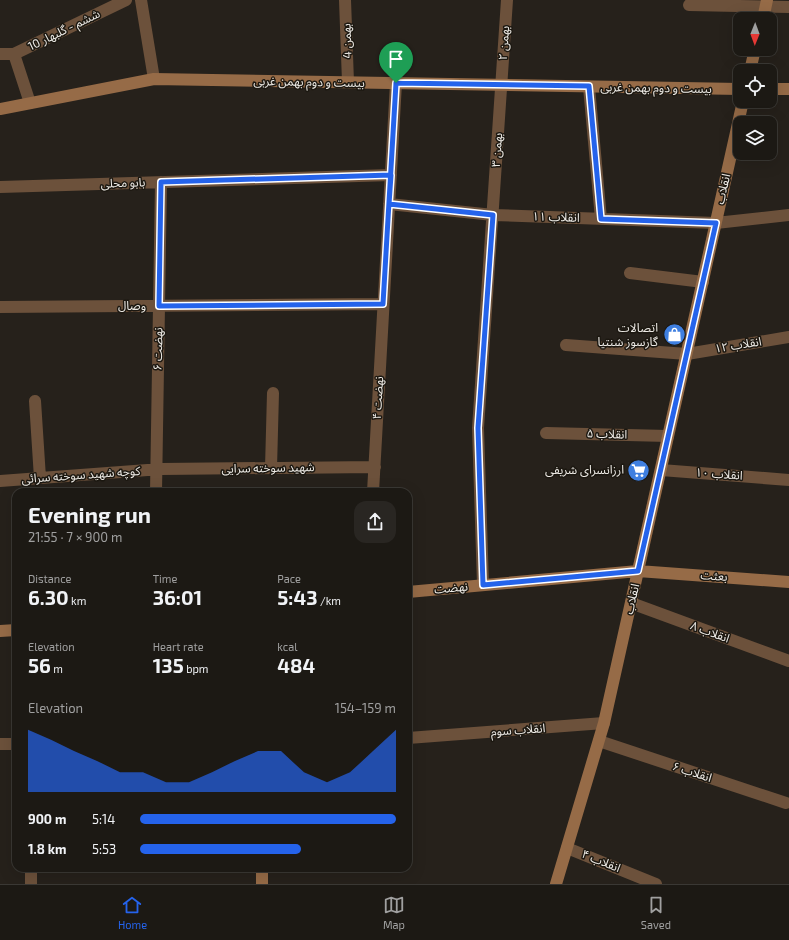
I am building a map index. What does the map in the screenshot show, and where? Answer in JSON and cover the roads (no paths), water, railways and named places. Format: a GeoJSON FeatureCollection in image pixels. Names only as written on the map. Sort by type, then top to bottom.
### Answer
{"type":"FeatureCollection","features":[{"type":"Feature","properties":{"kind":"street","name":"ششم - گلبهار 10"},"geometry":{"type":"LineString","coordinates":[[0,54],[14,54],[126,0]]}},
{"type":"Feature","properties":{"kind":"street"},"geometry":{"type":"LineString","coordinates":[[141,0],[154,79]]}},
{"type":"Feature","properties":{"kind":"street","name":"بهمن 4"},"geometry":{"type":"LineString","coordinates":[[345,0],[348,82]]}},
{"type":"Feature","properties":{"kind":"street","name":"۲ بهمن"},"geometry":{"type":"LineString","coordinates":[[501,85],[507,0]]}},
{"type":"Feature","properties":{"kind":"street"},"geometry":{"type":"LineString","coordinates":[[689,5],[766,3],[789,6]]}},
{"type":"Feature","properties":{"kind":"street"},"geometry":{"type":"LineString","coordinates":[[14,54],[30,103]]}},
{"type":"Feature","properties":{"kind":"street","name":"بیست و دوم بهمن غربی"},"geometry":{"type":"LineString","coordinates":[[0,109],[154,79],[733,89]]}},
{"type":"Feature","properties":{"kind":"street","name":"۴ نهضت"},"geometry":{"type":"LineString","coordinates":[[373,488],[396,83]]}},
{"type":"Feature","properties":{"kind":"street","name":"۳ بهمن"},"geometry":{"type":"LineString","coordinates":[[483,585],[478,428],[501,85]]}},
{"type":"Feature","properties":{"kind":"street"},"geometry":{"type":"LineString","coordinates":[[589,86],[601,219]]}},
{"type":"Feature","properties":{"kind":"street"},"geometry":{"type":"LineString","coordinates":[[777,89],[789,89]]}},
{"type":"Feature","properties":{"kind":"street","name":"انقلاب"},"geometry":{"type":"LineString","coordinates":[[556,884],[604,723],[741,108]]}},
{"type":"Feature","properties":{"kind":"street","name":"بابو محلی"},"geometry":{"type":"LineString","coordinates":[[0,187],[391,175]]}},
{"type":"Feature","properties":{"kind":"street","name":"۶ نهضت"},"geometry":{"type":"LineString","coordinates":[[157,488],[159,470],[161,182]]}},
{"type":"Feature","properties":{"kind":"street","name":"۱۱ انقلاب"},"geometry":{"type":"LineString","coordinates":[[389,204],[493,215],[716,223],[789,215]]}},
{"type":"Feature","properties":{"kind":"street"},"geometry":{"type":"LineString","coordinates":[[630,273],[703,282]]}},
{"type":"Feature","properties":{"kind":"street","name":"وصال"},"geometry":{"type":"LineString","coordinates":[[0,307],[383,304]]}},
{"type":"Feature","properties":{"kind":"street","name":"۱۲ انقلاب"},"geometry":{"type":"LineString","coordinates":[[566,345],[687,354],[789,337]]}},
{"type":"Feature","properties":{"kind":"street"},"geometry":{"type":"LineString","coordinates":[[271,468],[273,393]]}},
{"type":"Feature","properties":{"kind":"street"},"geometry":{"type":"LineString","coordinates":[[35,401],[40,478]]}},
{"type":"Feature","properties":{"kind":"street","name":"۵ انقلاب"},"geometry":{"type":"LineString","coordinates":[[546,433],[668,436]]}},
{"type":"Feature","properties":{"kind":"street","name":"شهید سوخته سرایی"},"geometry":{"type":"LineString","coordinates":[[159,470],[375,467]]}},
{"type":"Feature","properties":{"kind":"street","name":"کوچه شهید سوخته سرائی"},"geometry":{"type":"LineString","coordinates":[[0,481],[159,470]]}},
{"type":"Feature","properties":{"kind":"street","name":"۱۰ انقلاب"},"geometry":{"type":"LineString","coordinates":[[661,470],[784,479]]}},
{"type":"Feature","properties":{"kind":"street","name":"نهضت"},"geometry":{"type":"LineString","coordinates":[[412,592],[638,571]]}},
{"type":"Feature","properties":{"kind":"street","name":"بعثت"},"geometry":{"type":"LineString","coordinates":[[638,571],[789,582]]}},
{"type":"Feature","properties":{"kind":"street","name":"۸ انقلاب"},"geometry":{"type":"LineString","coordinates":[[631,603],[789,661]]}},
{"type":"Feature","properties":{"kind":"street"},"geometry":{"type":"LineString","coordinates":[[0,631],[12,630]]}},
{"type":"Feature","properties":{"kind":"street","name":"انقلاب سوم"},"geometry":{"type":"LineString","coordinates":[[412,738],[604,723]]}},
{"type":"Feature","properties":{"kind":"street","name":"۶ انقلاب"},"geometry":{"type":"LineString","coordinates":[[599,741],[786,803]]}},
{"type":"Feature","properties":{"kind":"street"},"geometry":{"type":"LineString","coordinates":[[0,744],[12,744]]}},
{"type":"Feature","properties":{"kind":"street","name":"۴ انقلاب"},"geometry":{"type":"LineString","coordinates":[[567,848],[656,884]]}},
{"type":"Feature","properties":{"kind":"street"},"geometry":{"type":"LineString","coordinates":[[31,872],[31,884]]}},
{"type":"Feature","properties":{"kind":"street"},"geometry":{"type":"LineString","coordinates":[[262,872],[262,884]]}},
{"type":"Feature","properties":{"kind":"place","name":"اتصالات گازسوز شنتیا"},"geometry":{"type":"Point","coordinates":[674,335]}},
{"type":"Feature","properties":{"kind":"place","name":"ارزانسرای شریفی"},"geometry":{"type":"Point","coordinates":[639,470]}}]}
